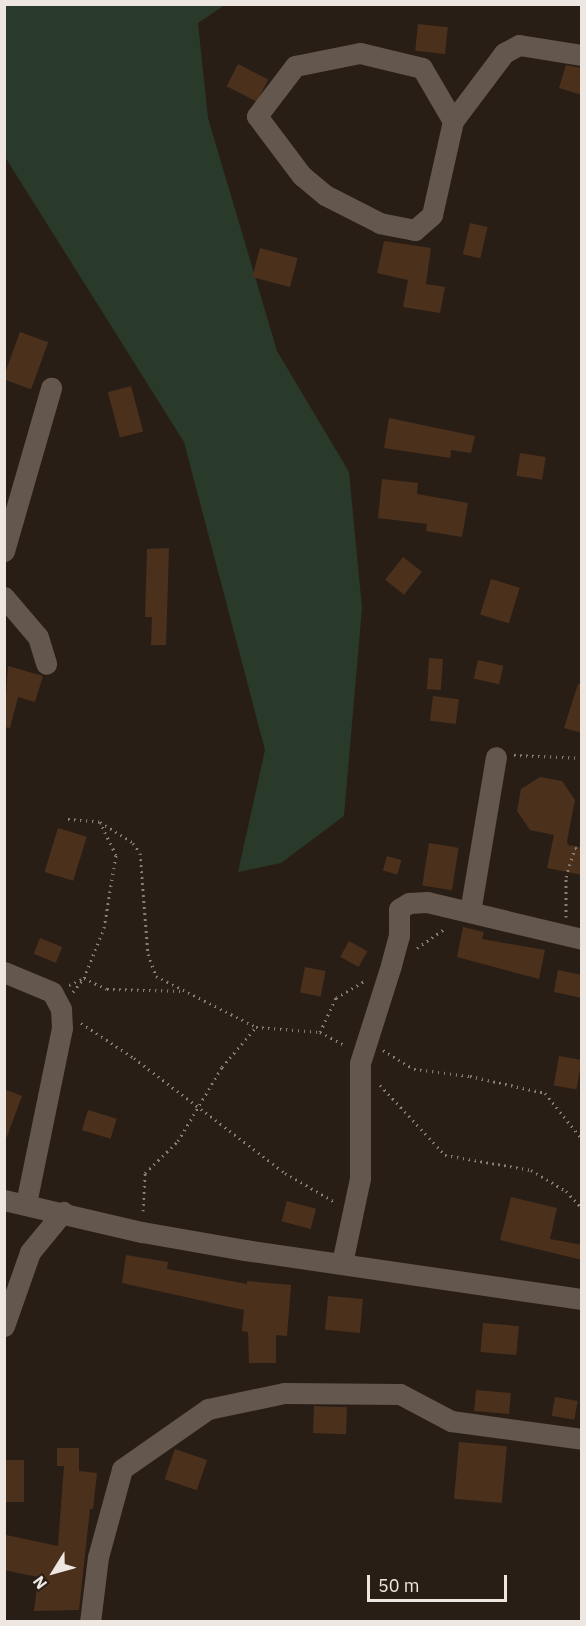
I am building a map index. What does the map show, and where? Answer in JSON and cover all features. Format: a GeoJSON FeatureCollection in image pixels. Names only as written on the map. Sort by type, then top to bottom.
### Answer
{"type":"FeatureCollection","features":[{"type":"Feature","properties":{"kind":"street"},"geometry":{"type":"LineString","coordinates":[[453,121],[422,68],[360,53],[295,66],[257,116],[295,168],[325,195],[380,223],[415,230],[432,215],[453,121],[504,53],[519,45],[582,55]]}},
{"type":"Feature","properties":{"kind":"street"},"geometry":{"type":"LineString","coordinates":[[4,551],[51,388]]}},
{"type":"Feature","properties":{"kind":"street"},"geometry":{"type":"LineString","coordinates":[[4,597],[38,637],[46,664]]}},
{"type":"Feature","properties":{"kind":"street"},"geometry":{"type":"LineString","coordinates":[[470,912],[496,757]]}},
{"type":"Feature","properties":{"kind":"street"},"geometry":{"type":"LineString","coordinates":[[342,1263],[360,1178],[360,1063],[370,1041],[399,936],[399,909],[409,903],[427,902],[582,939]]}},
{"type":"Feature","properties":{"kind":"street"},"geometry":{"type":"LineString","coordinates":[[4,972],[57,1000],[62,1028],[26,1203]]}},
{"type":"Feature","properties":{"kind":"street"},"geometry":{"type":"LineString","coordinates":[[4,1200],[26,1203],[142,1232],[582,1299]]}},
{"type":"Feature","properties":{"kind":"street"},"geometry":{"type":"LineString","coordinates":[[4,1326],[30,1252],[63,1212]]}},
{"type":"Feature","properties":{"kind":"street"},"geometry":{"type":"LineString","coordinates":[[90,1622],[98,1557],[122,1469],[208,1409],[284,1393],[400,1394],[451,1421],[582,1439]]}},
{"type":"Feature","properties":{"kind":"path"},"geometry":{"type":"LineString","coordinates":[[496,757],[507,754],[582,758]]}},
{"type":"Feature","properties":{"kind":"path"},"geometry":{"type":"LineString","coordinates":[[68,819],[100,822],[133,843],[140,853],[148,954],[156,976],[256,1027],[320,1032],[355,1051],[360,1063],[445,1155],[531,1170],[566,1191],[582,1209]]}},
{"type":"Feature","properties":{"kind":"path"},"geometry":{"type":"LineString","coordinates":[[57,1000],[84,978],[104,927],[116,855],[100,822]]}},
{"type":"Feature","properties":{"kind":"path"},"geometry":{"type":"LineString","coordinates":[[554,918],[566,919],[566,877],[575,849],[582,849]]}},
{"type":"Feature","properties":{"kind":"path"},"geometry":{"type":"LineString","coordinates":[[320,1032],[336,998],[391,965],[470,912]]}},
{"type":"Feature","properties":{"kind":"path"},"geometry":{"type":"LineString","coordinates":[[84,978],[107,989],[183,991]]}},
{"type":"Feature","properties":{"kind":"path"},"geometry":{"type":"LineString","coordinates":[[57,1000],[84,978]]}},
{"type":"Feature","properties":{"kind":"path"},"geometry":{"type":"LineString","coordinates":[[57,1000],[285,1173],[352,1212]]}},
{"type":"Feature","properties":{"kind":"path"},"geometry":{"type":"LineString","coordinates":[[142,1232],[145,1173],[178,1141],[222,1067],[256,1027]]}},
{"type":"Feature","properties":{"kind":"path"},"geometry":{"type":"LineString","coordinates":[[370,1041],[414,1069],[470,1076],[546,1093],[582,1139]]}},
{"type":"Feature","properties":{"kind":"green space"},"geometry":{"type":"Polygon","coordinates":[[[5,5],[225,5],[198,23],[208,118],[277,351],[349,472],[362,608],[344,816],[281,863],[238,872],[265,750],[184,442],[5,157],[5,5]]]}},
{"type":"Feature","properties":{"kind":"building"},"geometry":{"type":"Polygon","coordinates":[[[418,24],[448,27],[445,54],[415,51],[418,24]]]}},
{"type":"Feature","properties":{"kind":"building"},"geometry":{"type":"Polygon","coordinates":[[[238,64],[268,79],[257,102],[227,86],[238,64]]]}},
{"type":"Feature","properties":{"kind":"building"},"geometry":{"type":"Polygon","coordinates":[[[566,65],[582,68],[582,95],[559,88],[566,65]]]}},
{"type":"Feature","properties":{"kind":"building"},"geometry":{"type":"Polygon","coordinates":[[[470,223],[488,227],[480,258],[463,254],[470,223]]]}},
{"type":"Feature","properties":{"kind":"building"},"geometry":{"type":"Polygon","coordinates":[[[384,241],[431,248],[426,284],[445,287],[440,313],[403,307],[408,280],[377,273],[384,241]]]}},
{"type":"Feature","properties":{"kind":"building"},"geometry":{"type":"Polygon","coordinates":[[[260,248],[298,258],[290,287],[252,277],[260,248]]]}},
{"type":"Feature","properties":{"kind":"building"},"geometry":{"type":"Polygon","coordinates":[[[20,332],[48,342],[31,389],[4,379],[20,332]]]}},
{"type":"Feature","properties":{"kind":"building"},"geometry":{"type":"Polygon","coordinates":[[[131,386],[143,431],[120,438],[108,392],[131,386]]]}},
{"type":"Feature","properties":{"kind":"building"},"geometry":{"type":"Polygon","coordinates":[[[389,418],[475,436],[471,453],[451,450],[450,458],[384,448],[389,418]]]}},
{"type":"Feature","properties":{"kind":"building"},"geometry":{"type":"Polygon","coordinates":[[[520,453],[546,457],[542,480],[516,476],[520,453]]]}},
{"type":"Feature","properties":{"kind":"building"},"geometry":{"type":"Polygon","coordinates":[[[382,479],[418,483],[417,494],[468,503],[462,537],[426,531],[427,524],[378,518],[382,479]]]}},
{"type":"Feature","properties":{"kind":"building"},"geometry":{"type":"Polygon","coordinates":[[[169,548],[166,645],[151,645],[152,617],[145,617],[147,549],[169,548]]]}},
{"type":"Feature","properties":{"kind":"building"},"geometry":{"type":"Polygon","coordinates":[[[403,557],[422,572],[404,595],[385,580],[403,557]]]}},
{"type":"Feature","properties":{"kind":"building"},"geometry":{"type":"Polygon","coordinates":[[[491,579],[520,588],[509,623],[480,614],[491,579]]]}},
{"type":"Feature","properties":{"kind":"building"},"geometry":{"type":"Polygon","coordinates":[[[429,658],[443,659],[441,690],[427,689],[429,658]]]}},
{"type":"Feature","properties":{"kind":"building"},"geometry":{"type":"Polygon","coordinates":[[[478,660],[503,666],[499,684],[474,679],[478,660]]]}},
{"type":"Feature","properties":{"kind":"building"},"geometry":{"type":"Polygon","coordinates":[[[8,666],[43,676],[35,702],[18,697],[10,728],[4,727],[8,666]]]}},
{"type":"Feature","properties":{"kind":"building"},"geometry":{"type":"Polygon","coordinates":[[[578,684],[582,684],[582,733],[564,728],[578,684]]]}},
{"type":"Feature","properties":{"kind":"building"},"geometry":{"type":"Polygon","coordinates":[[[433,696],[459,699],[456,724],[430,721],[433,696]]]}},
{"type":"Feature","properties":{"kind":"building"},"geometry":{"type":"Polygon","coordinates":[[[540,777],[562,781],[575,800],[567,841],[568,845],[582,847],[582,875],[547,868],[554,835],[530,830],[517,811],[521,789],[540,777]]]}},
{"type":"Feature","properties":{"kind":"building"},"geometry":{"type":"Polygon","coordinates":[[[58,828],[87,837],[73,881],[45,872],[58,828]]]}},
{"type":"Feature","properties":{"kind":"building"},"geometry":{"type":"Polygon","coordinates":[[[429,843],[459,848],[452,890],[422,885],[429,843]]]}},
{"type":"Feature","properties":{"kind":"building"},"geometry":{"type":"Polygon","coordinates":[[[387,856],[401,860],[397,875],[383,870],[387,856]]]}},
{"type":"Feature","properties":{"kind":"building"},"geometry":{"type":"Polygon","coordinates":[[[463,927],[484,932],[482,939],[545,950],[539,979],[457,957],[463,927]]]}},
{"type":"Feature","properties":{"kind":"building"},"geometry":{"type":"Polygon","coordinates":[[[40,938],[62,947],[56,963],[34,954],[40,938]]]}},
{"type":"Feature","properties":{"kind":"building"},"geometry":{"type":"Polygon","coordinates":[[[349,941],[367,951],[359,967],[340,957],[349,941]]]}},
{"type":"Feature","properties":{"kind":"building"},"geometry":{"type":"Polygon","coordinates":[[[305,967],[326,971],[321,997],[300,993],[305,967]]]}},
{"type":"Feature","properties":{"kind":"building"},"geometry":{"type":"Polygon","coordinates":[[[558,970],[582,975],[582,998],[554,992],[558,970]]]}},
{"type":"Feature","properties":{"kind":"building"},"geometry":{"type":"Polygon","coordinates":[[[559,1056],[582,1060],[576,1090],[554,1086],[559,1056]]]}},
{"type":"Feature","properties":{"kind":"building"},"geometry":{"type":"Polygon","coordinates":[[[4,1089],[22,1096],[6,1139],[4,1138],[4,1089]]]}},
{"type":"Feature","properties":{"kind":"building"},"geometry":{"type":"Polygon","coordinates":[[[88,1110],[117,1119],[111,1139],[82,1130],[88,1110]]]}},
{"type":"Feature","properties":{"kind":"building"},"geometry":{"type":"Polygon","coordinates":[[[511,1197],[557,1208],[550,1239],[582,1245],[582,1260],[500,1240],[511,1197]]]}},
{"type":"Feature","properties":{"kind":"building"},"geometry":{"type":"Polygon","coordinates":[[[287,1201],[316,1209],[311,1229],[282,1221],[287,1201]]]}},
{"type":"Feature","properties":{"kind":"building"},"geometry":{"type":"Polygon","coordinates":[[[126,1255],[168,1262],[167,1269],[247,1284],[247,1281],[291,1285],[287,1336],[276,1335],[276,1363],[249,1363],[248,1332],[242,1331],[244,1310],[122,1283],[126,1255]]]}},
{"type":"Feature","properties":{"kind":"building"},"geometry":{"type":"Polygon","coordinates":[[[328,1296],[363,1299],[360,1333],[325,1330],[328,1296]]]}},
{"type":"Feature","properties":{"kind":"building"},"geometry":{"type":"Polygon","coordinates":[[[483,1323],[519,1326],[516,1355],[480,1352],[483,1323]]]}},
{"type":"Feature","properties":{"kind":"building"},"geometry":{"type":"Polygon","coordinates":[[[476,1390],[511,1393],[509,1414],[474,1411],[476,1390]]]}},
{"type":"Feature","properties":{"kind":"building"},"geometry":{"type":"Polygon","coordinates":[[[555,1397],[578,1401],[574,1420],[552,1416],[555,1397]]]}},
{"type":"Feature","properties":{"kind":"building"},"geometry":{"type":"Polygon","coordinates":[[[314,1406],[347,1407],[346,1434],[313,1433],[314,1406]]]}},
{"type":"Feature","properties":{"kind":"building"},"geometry":{"type":"Polygon","coordinates":[[[459,1442],[507,1446],[502,1503],[454,1499],[459,1442]]]}},
{"type":"Feature","properties":{"kind":"building"},"geometry":{"type":"Polygon","coordinates":[[[57,1448],[79,1448],[79,1471],[97,1473],[93,1509],[90,1509],[79,1610],[34,1611],[38,1577],[4,1570],[4,1543],[6,1535],[58,1546],[64,1466],[57,1466],[57,1448]]]}},
{"type":"Feature","properties":{"kind":"building"},"geometry":{"type":"Polygon","coordinates":[[[175,1449],[207,1460],[197,1490],[165,1479],[175,1449]]]}},
{"type":"Feature","properties":{"kind":"building"},"geometry":{"type":"Polygon","coordinates":[[[4,1460],[24,1460],[24,1502],[4,1502],[4,1460]]]}}]}
